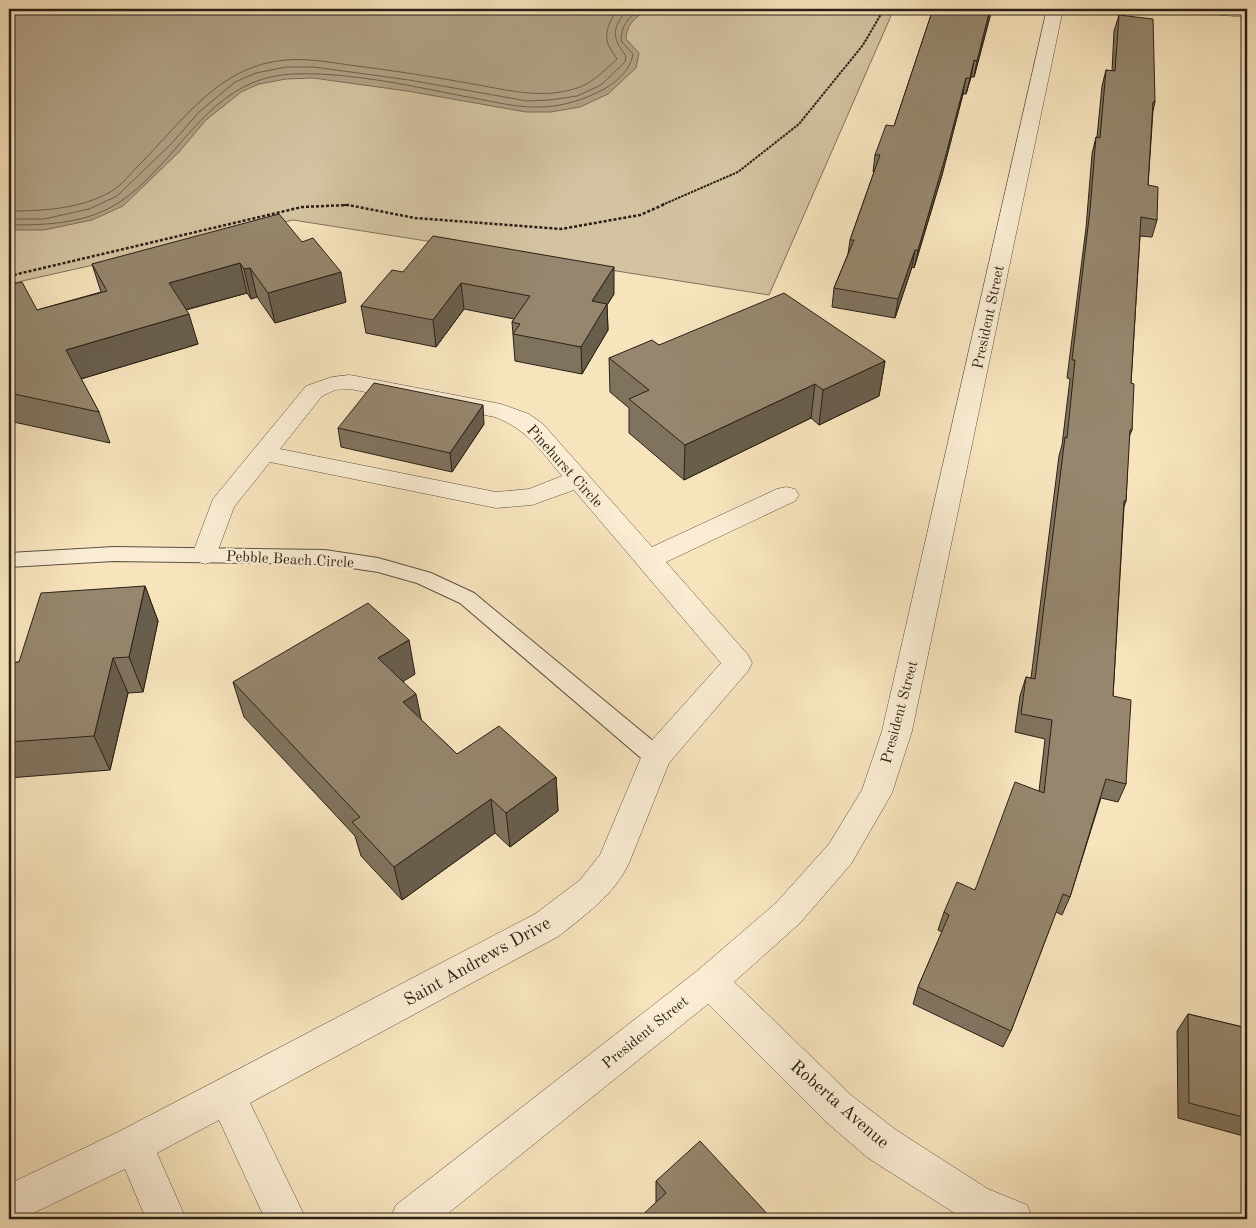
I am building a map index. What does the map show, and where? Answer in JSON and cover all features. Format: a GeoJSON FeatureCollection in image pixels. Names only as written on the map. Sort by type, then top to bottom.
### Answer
{"type":"FeatureCollection","features":[{"type":"Feature","properties":{"kind":"street","name":"President Street"},"geometry":{"type":"LineString","coordinates":[[410,1219],[709,982],[788,913],[840,854],[878,786],[897,731],[1055,9]]}},
{"type":"Feature","properties":{"kind":"street"},"geometry":{"type":"LineString","coordinates":[[1210,9],[1247,12]]}},
{"type":"Feature","properties":{"kind":"street","name":"Pinehurst Circle"},"geometry":{"type":"LineString","coordinates":[[204,554],[222,505],[314,391],[325,385],[344,381],[362,383],[501,411],[520,419],[535,430],[738,663],[656,757]]}},
{"type":"Feature","properties":{"kind":"street"},"geometry":{"type":"LineString","coordinates":[[264,453],[496,500],[532,497],[578,479]]}},
{"type":"Feature","properties":{"kind":"street"},"geometry":{"type":"LineString","coordinates":[[648,560],[786,494]]}},
{"type":"Feature","properties":{"kind":"street","name":"Saint Andrews Drive"},"geometry":{"type":"LineString","coordinates":[[9,1204],[134,1145],[547,925],[592,890],[614,863],[656,757]]}},
{"type":"Feature","properties":{"kind":"street","name":"Roberta Avenue"},"geometry":{"type":"LineString","coordinates":[[709,982],[838,1108],[882,1144],[976,1204],[1013,1219]]}},
{"type":"Feature","properties":{"kind":"street"},"geometry":{"type":"LineString","coordinates":[[227,1096],[286,1219]]}},
{"type":"Feature","properties":{"kind":"street"},"geometry":{"type":"LineString","coordinates":[[134,1145],[166,1219]]}},
{"type":"Feature","properties":{"kind":"lane","name":"Pebble Beach Circle"},"geometry":{"type":"LineString","coordinates":[[9,560],[114,554],[325,557],[378,565],[424,578],[467,598],[656,757]]}},
{"type":"Feature","properties":{"kind":"path"},"geometry":{"type":"LineString","coordinates":[[9,276],[302,207],[348,205],[415,218],[561,229],[640,215],[738,172],[800,124],[863,45],[884,9]]}},
{"type":"Feature","properties":{"kind":"shaded area"},"geometry":{"type":"Polygon","coordinates":[[[9,9],[894,9],[769,295],[293,220],[9,284],[9,9]]]}},
{"type":"Feature","properties":{"kind":"water"},"geometry":{"type":"Polygon","coordinates":[[[9,9],[653,9],[643,13],[634,20],[627,33],[626,39],[639,53],[636,68],[608,94],[580,107],[551,112],[526,112],[407,91],[313,78],[286,79],[259,84],[241,92],[206,120],[179,152],[123,206],[92,220],[44,230],[9,230],[9,9]]]}},
{"type":"Feature","properties":{"kind":"building"},"geometry":{"type":"Polygon","coordinates":[[[933,9],[990,9],[977,61],[974,60],[970,78],[966,78],[918,250],[915,250],[898,299],[834,288],[854,240],[850,240],[880,155],[875,155],[886,125],[894,126],[933,9]]]}},
{"type":"Feature","properties":{"kind":"building"},"geometry":{"type":"Polygon","coordinates":[[[1119,15],[1153,19],[1155,102],[1153,102],[1148,185],[1158,187],[1157,220],[1141,217],[1131,383],[1134,384],[1132,430],[1130,430],[1126,501],[1124,501],[1113,696],[1131,700],[1126,784],[1106,779],[1070,897],[1063,894],[1011,1031],[918,987],[949,915],[944,912],[957,882],[975,890],[1015,782],[1044,793],[1052,720],[1021,714],[1026,677],[1035,679],[1065,437],[1067,438],[1075,360],[1072,360],[1090,210],[1096,137],[1100,138],[1106,70],[1115,71],[1119,15]]]}},
{"type":"Feature","properties":{"kind":"building"},"geometry":{"type":"Polygon","coordinates":[[[279,214],[302,242],[313,238],[341,272],[268,293],[250,268],[244,269],[240,263],[169,283],[189,314],[66,350],[99,412],[9,393],[9,285],[22,282],[37,310],[107,291],[92,264],[279,214]]]}},
{"type":"Feature","properties":{"kind":"building"},"geometry":{"type":"Polygon","coordinates":[[[433,236],[614,267],[592,301],[607,304],[581,347],[513,334],[520,324],[512,322],[530,296],[461,283],[433,320],[361,306],[392,270],[403,272],[433,236]]]}},
{"type":"Feature","properties":{"kind":"building"},"geometry":{"type":"Polygon","coordinates":[[[784,293],[885,361],[823,390],[815,384],[685,445],[629,399],[649,390],[609,358],[652,340],[659,345],[784,293]]]}},
{"type":"Feature","properties":{"kind":"building"},"geometry":{"type":"Polygon","coordinates":[[[374,383],[483,405],[450,453],[338,428],[374,383]]]}},
{"type":"Feature","properties":{"kind":"building"},"geometry":{"type":"Polygon","coordinates":[[[145,586],[129,657],[113,658],[94,736],[9,742],[9,663],[19,662],[41,593],[145,586]]]}},
{"type":"Feature","properties":{"kind":"building"},"geometry":{"type":"Polygon","coordinates":[[[368,603],[409,640],[378,658],[416,694],[403,702],[457,754],[499,726],[556,777],[506,813],[491,799],[394,867],[352,822],[360,817],[233,682],[368,603]]]}},
{"type":"Feature","properties":{"kind":"building"},"geometry":{"type":"Polygon","coordinates":[[[1188,1014],[1247,1028],[1247,1118],[1189,1103],[1188,1014]]]}},
{"type":"Feature","properties":{"kind":"building"},"geometry":{"type":"Polygon","coordinates":[[[700,1141],[772,1219],[638,1219],[666,1193],[656,1181],[700,1141]]]}}]}
